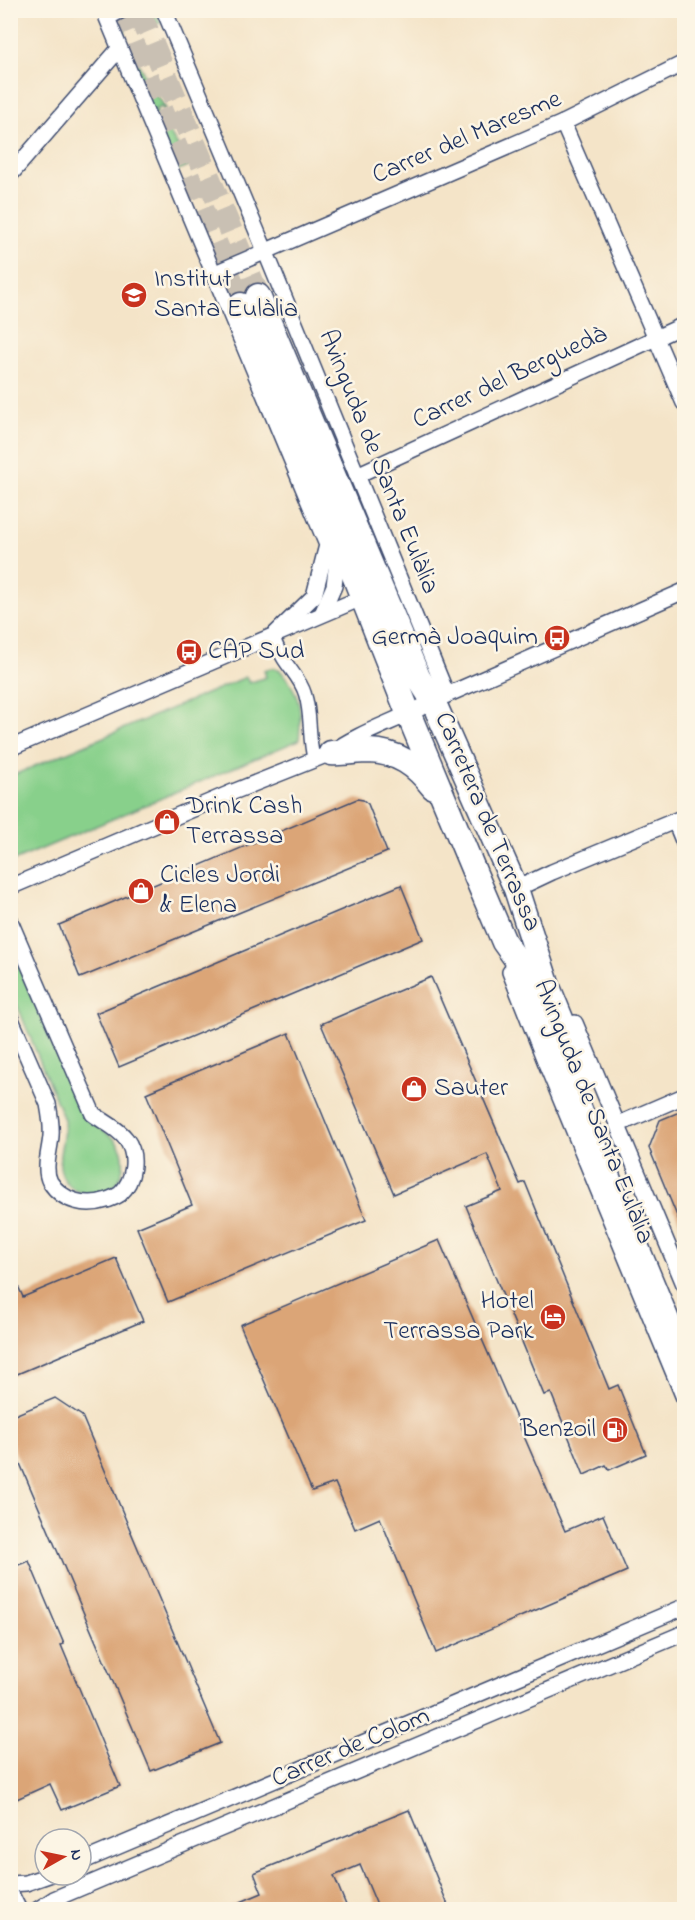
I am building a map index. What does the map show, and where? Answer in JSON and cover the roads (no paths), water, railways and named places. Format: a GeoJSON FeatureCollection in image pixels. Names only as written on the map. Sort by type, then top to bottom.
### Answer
{"type":"FeatureCollection","features":[{"type":"Feature","properties":{"kind":"main road","name":"Carretera de Terrassa"},"geometry":{"type":"LineString","coordinates":[[684,1322],[548,987],[516,889],[440,698],[250,300],[409,715],[504,942],[519,963],[684,1361]]}},
{"type":"Feature","properties":{"kind":"main road"},"geometry":{"type":"LineString","coordinates":[[323,757],[368,751],[395,755],[415,766],[448,807]]}},
{"type":"Feature","properties":{"kind":"street"},"geometry":{"type":"LineString","coordinates":[[122,10],[107,18],[119,50],[327,544],[314,596],[273,636]]}},
{"type":"Feature","properties":{"kind":"street","name":"Avinguda de Santa Eulàlia"},"geometry":{"type":"LineString","coordinates":[[164,10],[357,475],[427,672]]}},
{"type":"Feature","properties":{"kind":"street"},"geometry":{"type":"LineString","coordinates":[[10,175],[119,50]]}},
{"type":"Feature","properties":{"kind":"street","name":"Carrer del Maresme"},"geometry":{"type":"LineString","coordinates":[[265,250],[563,123],[684,63]]}},
{"type":"Feature","properties":{"kind":"street"},"geometry":{"type":"LineString","coordinates":[[563,123],[684,403]]}},
{"type":"Feature","properties":{"kind":"street"},"geometry":{"type":"LineString","coordinates":[[213,274],[265,250]]}},
{"type":"Feature","properties":{"kind":"street","name":"Carrer del Berguedà"},"geometry":{"type":"LineString","coordinates":[[357,475],[684,325]]}},
{"type":"Feature","properties":{"kind":"street"},"geometry":{"type":"LineString","coordinates":[[322,614],[334,586],[339,537]]}},
{"type":"Feature","properties":{"kind":"street"},"geometry":{"type":"LineString","coordinates":[[10,887],[233,792],[323,757],[343,744],[409,715],[440,698],[684,591]]}},
{"type":"Feature","properties":{"kind":"street"},"geometry":{"type":"LineString","coordinates":[[10,748],[352,602],[364,601],[378,611],[403,661],[427,672]]}},
{"type":"Feature","properties":{"kind":"street"},"geometry":{"type":"LineString","coordinates":[[273,636],[305,693],[308,704],[310,746],[323,757]]}},
{"type":"Feature","properties":{"kind":"street"},"geometry":{"type":"LineString","coordinates":[[516,889],[680,819],[684,843]]}},
{"type":"Feature","properties":{"kind":"street","name":"Avinguda de Santa Eulàlia"},"geometry":{"type":"LineString","coordinates":[[516,889],[619,1124],[684,1284]]}},
{"type":"Feature","properties":{"kind":"street"},"geometry":{"type":"LineString","coordinates":[[10,921],[93,1114],[118,1131],[128,1141],[134,1163],[126,1187],[118,1196],[97,1203],[79,1202],[63,1195],[50,1181],[47,1172],[51,1137],[50,1114],[10,1017]]}},
{"type":"Feature","properties":{"kind":"street","name":"Avinguda de Santa Eulàlia"},"geometry":{"type":"LineString","coordinates":[[504,942],[508,967],[541,1051],[684,1398]]}},
{"type":"Feature","properties":{"kind":"street"},"geometry":{"type":"LineString","coordinates":[[619,1124],[684,1096]]}},
{"type":"Feature","properties":{"kind":"street","name":"Carrer de Colom"},"geometry":{"type":"LineString","coordinates":[[93,1857],[684,1607]]}},
{"type":"Feature","properties":{"kind":"street","name":"Carrer de Colom"},"geometry":{"type":"LineString","coordinates":[[37,1910],[54,1899],[684,1633]]}},
{"type":"Feature","properties":{"kind":"street"},"geometry":{"type":"LineString","coordinates":[[10,1884],[33,1881]]}},
{"type":"Feature","properties":{"kind":"street"},"geometry":{"type":"LineString","coordinates":[[10,1892],[19,1910]]}},
{"type":"Feature","properties":{"kind":"tunnel"},"geometry":{"type":"LineString","coordinates":[[119,10],[241,305]]}},
{"type":"Feature","properties":{"kind":"tunnel"},"geometry":{"type":"LineString","coordinates":[[138,10],[258,296]]}},
{"type":"Feature","properties":{"kind":"place","name":"Institut Santa Eulàlia"},"geometry":{"type":"Point","coordinates":[134,295]}},
{"type":"Feature","properties":{"kind":"place","name":"Germà Joaquim"},"geometry":{"type":"Point","coordinates":[557,638]}},
{"type":"Feature","properties":{"kind":"place","name":"CAP Sud"},"geometry":{"type":"Point","coordinates":[189,652]}},
{"type":"Feature","properties":{"kind":"place","name":"Drink Cash Terrassa"},"geometry":{"type":"Point","coordinates":[167,822]}},
{"type":"Feature","properties":{"kind":"place","name":"Cicles Jordi & Elena"},"geometry":{"type":"Point","coordinates":[141,891]}},
{"type":"Feature","properties":{"kind":"place","name":"Sauter"},"geometry":{"type":"Point","coordinates":[414,1089]}},
{"type":"Feature","properties":{"kind":"place","name":"Hotel Terrassa Park"},"geometry":{"type":"Point","coordinates":[553,1317]}},
{"type":"Feature","properties":{"kind":"place","name":"Benzoil"},"geometry":{"type":"Point","coordinates":[615,1430]}}]}
